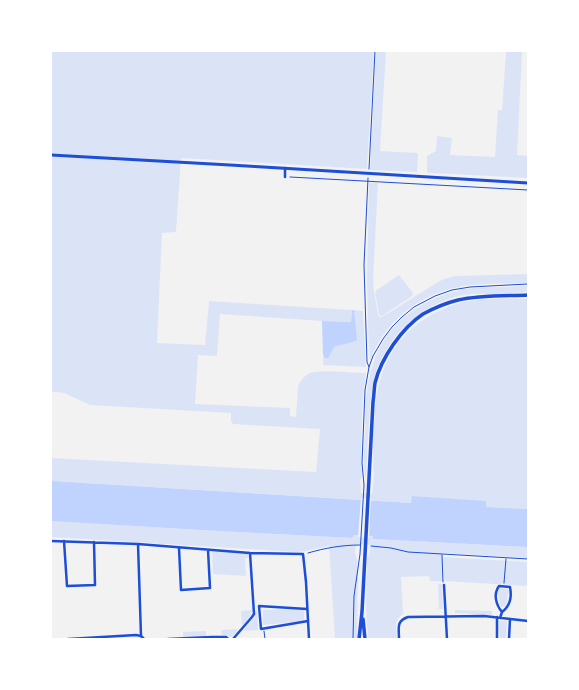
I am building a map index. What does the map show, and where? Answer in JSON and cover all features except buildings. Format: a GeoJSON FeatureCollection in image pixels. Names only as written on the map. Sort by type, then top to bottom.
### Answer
{"type":"FeatureCollection","features":[{"type":"Feature","properties":{"kind":"main road"},"geometry":{"type":"LineString","coordinates":[[360,639],[373,402],[375,383],[379,370],[388,352],[399,336],[423,314],[439,306],[457,300],[475,297],[528,295]]}},
{"type":"Feature","properties":{"kind":"main road"},"geometry":{"type":"LineString","coordinates":[[362,612],[365,639]]}},
{"type":"Feature","properties":{"kind":"street"},"geometry":{"type":"LineString","coordinates":[[51,155],[528,183]]}},
{"type":"Feature","properties":{"kind":"street"},"geometry":{"type":"LineString","coordinates":[[285,168],[285,177]]}},
{"type":"Feature","properties":{"kind":"street"},"geometry":{"type":"LineString","coordinates":[[51,540],[138,544],[250,553],[303,554],[309,639]]}},
{"type":"Feature","properties":{"kind":"street"},"geometry":{"type":"LineString","coordinates":[[64,541],[67,586],[96,585],[94,542]]}},
{"type":"Feature","properties":{"kind":"street"},"geometry":{"type":"LineString","coordinates":[[138,544],[141,636]]}},
{"type":"Feature","properties":{"kind":"street"},"geometry":{"type":"LineString","coordinates":[[178,548],[180,590],[210,588],[208,550]]}},
{"type":"Feature","properties":{"kind":"street"},"geometry":{"type":"LineString","coordinates":[[233,639],[254,614],[250,553]]}},
{"type":"Feature","properties":{"kind":"street"},"geometry":{"type":"LineString","coordinates":[[444,585],[447,639]]}},
{"type":"Feature","properties":{"kind":"street"},"geometry":{"type":"LineString","coordinates":[[497,639],[499,617],[509,604],[511,594],[510,588],[499,586],[496,590],[496,597],[498,607],[502,612]]}},
{"type":"Feature","properties":{"kind":"street"},"geometry":{"type":"LineString","coordinates":[[307,609],[259,606],[261,629],[308,621]]}},
{"type":"Feature","properties":{"kind":"street"},"geometry":{"type":"LineString","coordinates":[[399,639],[400,621],[408,617],[484,616],[528,621]]}},
{"type":"Feature","properties":{"kind":"street"},"geometry":{"type":"LineString","coordinates":[[509,639],[510,619]]}},
{"type":"Feature","properties":{"kind":"street"},"geometry":{"type":"LineString","coordinates":[[68,639],[136,635],[141,636],[144,639]]}},
{"type":"Feature","properties":{"kind":"street"},"geometry":{"type":"LineString","coordinates":[[168,639],[226,637],[228,639]]}},
{"type":"Feature","properties":{"kind":"path"},"geometry":{"type":"LineString","coordinates":[[369,367],[367,362],[364,265],[375,51]]}},
{"type":"Feature","properties":{"kind":"path"},"geometry":{"type":"LineString","coordinates":[[285,177],[528,190]]}},
{"type":"Feature","properties":{"kind":"path"},"geometry":{"type":"LineString","coordinates":[[352,639],[354,596],[360,554],[364,485],[362,463],[363,424],[365,390],[369,367],[383,339],[392,326],[414,307],[424,301],[452,290],[470,287],[528,284]]}},
{"type":"Feature","properties":{"kind":"path"},"geometry":{"type":"LineString","coordinates":[[303,554],[323,549],[351,545],[374,546],[408,552],[442,555],[528,559]]}},
{"type":"Feature","properties":{"kind":"path"},"geometry":{"type":"LineString","coordinates":[[442,555],[444,585]]}},
{"type":"Feature","properties":{"kind":"path"},"geometry":{"type":"LineString","coordinates":[[504,586],[506,558]]}},
{"type":"Feature","properties":{"kind":"path"},"geometry":{"type":"LineString","coordinates":[[261,629],[264,631],[265,639]]}},
{"type":"Feature","properties":{"kind":"shaded area"},"geometry":{"type":"Polygon","coordinates":[[[51,51],[374,51],[367,169],[181,158],[176,232],[162,233],[157,343],[205,345],[209,301],[352,310],[351,322],[220,314],[217,356],[198,355],[195,404],[290,408],[290,416],[296,417],[298,386],[303,378],[308,374],[321,371],[366,373],[362,417],[362,477],[360,481],[361,493],[372,494],[374,477],[373,433],[377,392],[387,363],[403,338],[426,318],[459,303],[484,299],[528,299],[528,509],[486,507],[486,502],[413,496],[412,503],[51,481],[51,458],[316,472],[320,429],[233,424],[231,421],[231,413],[90,405],[64,393],[51,392],[51,51]]]}},
{"type":"Feature","properties":{"kind":"shaded area"},"geometry":{"type":"Polygon","coordinates":[[[376,51],[386,51],[380,151],[418,153],[417,172],[370,170],[376,51]]]}},
{"type":"Feature","properties":{"kind":"shaded area"},"geometry":{"type":"Polygon","coordinates":[[[506,51],[522,51],[517,155],[528,156],[528,178],[427,172],[427,156],[436,151],[437,136],[452,138],[450,155],[495,157],[498,110],[502,110],[506,51]]]}},
{"type":"Feature","properties":{"kind":"shaded area"},"geometry":{"type":"Polygon","coordinates":[[[369,183],[378,183],[373,279],[378,315],[380,317],[438,282],[454,276],[528,274],[528,283],[464,286],[448,289],[419,302],[395,321],[385,333],[376,347],[370,361],[367,278],[369,183]]]}},
{"type":"Feature","properties":{"kind":"shaded area"},"geometry":{"type":"Polygon","coordinates":[[[399,275],[413,293],[412,296],[381,316],[379,314],[375,293],[399,275]]]}},
{"type":"Feature","properties":{"kind":"shaded area"},"geometry":{"type":"Polygon","coordinates":[[[528,286],[528,292],[472,294],[448,299],[432,306],[418,315],[405,326],[394,339],[378,368],[372,387],[366,482],[364,469],[364,449],[367,388],[379,348],[388,334],[411,312],[440,296],[472,288],[528,286]]]}},
{"type":"Feature","properties":{"kind":"shaded area"},"geometry":{"type":"Polygon","coordinates":[[[354,310],[363,311],[366,367],[323,365],[323,355],[324,357],[337,346],[356,340],[354,310]]]}},
{"type":"Feature","properties":{"kind":"shaded area"},"geometry":{"type":"Polygon","coordinates":[[[51,521],[352,538],[354,535],[373,536],[373,539],[528,547],[528,558],[442,553],[443,581],[430,581],[429,576],[401,577],[403,614],[397,622],[397,639],[368,639],[366,611],[367,558],[371,545],[356,544],[355,553],[357,559],[358,578],[357,639],[335,639],[329,546],[297,552],[51,537],[51,521]]]}},
{"type":"Feature","properties":{"kind":"shaded area"},"geometry":{"type":"Polygon","coordinates":[[[213,551],[248,554],[249,558],[245,558],[246,576],[213,574],[213,551]]]}},
{"type":"Feature","properties":{"kind":"shaded area"},"geometry":{"type":"Polygon","coordinates":[[[443,557],[528,562],[528,586],[444,581],[443,557]]]}},
{"type":"Feature","properties":{"kind":"shaded area"},"geometry":{"type":"Polygon","coordinates":[[[438,584],[442,584],[443,609],[439,609],[438,584]]]}},
{"type":"Feature","properties":{"kind":"shaded area"},"geometry":{"type":"Polygon","coordinates":[[[499,588],[509,590],[505,607],[500,606],[499,588]]]}},
{"type":"Feature","properties":{"kind":"shaded area"},"geometry":{"type":"Polygon","coordinates":[[[304,609],[304,621],[263,625],[263,610],[304,609]]]}},
{"type":"Feature","properties":{"kind":"shaded area"},"geometry":{"type":"Polygon","coordinates":[[[252,610],[251,616],[242,626],[241,611],[252,610]]]}},
{"type":"Feature","properties":{"kind":"shaded area"},"geometry":{"type":"Polygon","coordinates":[[[455,610],[492,611],[492,615],[455,613],[455,610]]]}},
{"type":"Feature","properties":{"kind":"shaded area"},"geometry":{"type":"Polygon","coordinates":[[[255,611],[257,611],[258,630],[243,631],[255,617],[255,611]]]}},
{"type":"Feature","properties":{"kind":"shaded area"},"geometry":{"type":"Polygon","coordinates":[[[499,621],[507,621],[506,639],[500,639],[499,621]]]}},
{"type":"Feature","properties":{"kind":"shaded area"},"geometry":{"type":"Polygon","coordinates":[[[237,629],[237,632],[231,637],[222,635],[221,630],[237,629]]]}},
{"type":"Feature","properties":{"kind":"shaded area"},"geometry":{"type":"Polygon","coordinates":[[[206,631],[206,639],[183,639],[183,632],[206,631]]]}},
{"type":"Feature","properties":{"kind":"water"},"geometry":{"type":"Polygon","coordinates":[[[352,310],[354,310],[357,340],[334,347],[328,358],[325,358],[323,355],[322,321],[351,322],[352,310]]]}},
{"type":"Feature","properties":{"kind":"water"},"geometry":{"type":"Polygon","coordinates":[[[51,481],[411,503],[412,496],[486,501],[486,507],[528,509],[528,547],[373,539],[373,536],[354,535],[352,538],[51,521],[51,481]]]}},
{"type":"Feature","properties":{"kind":"pier"},"geometry":{"type":"Polygon","coordinates":[[[361,498],[371,498],[369,538],[358,537],[361,498]]]}}]}
